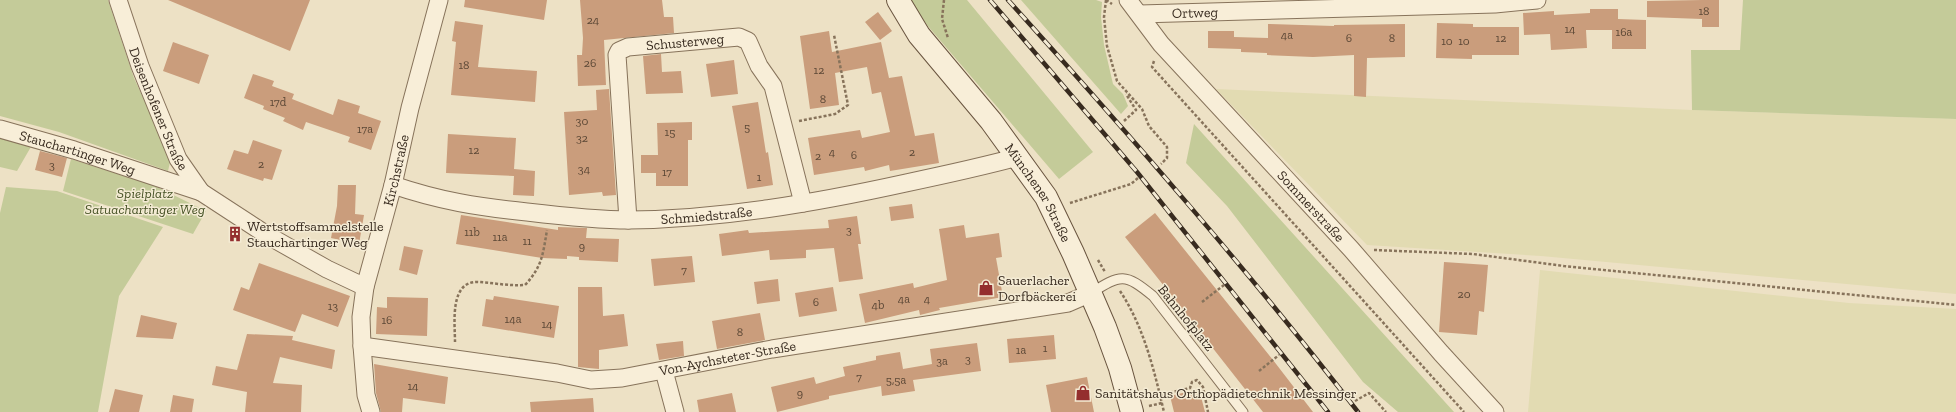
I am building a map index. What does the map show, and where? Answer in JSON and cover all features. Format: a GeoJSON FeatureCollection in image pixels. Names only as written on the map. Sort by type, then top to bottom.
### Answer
{"type":"FeatureCollection","features":[{"type":"Feature","properties":{"kind":"main road","name":"Münchener Straße"},"geometry":{"type":"LineString","coordinates":[[898,0],[920,35],[964,87],[1018,157],[1046,197],[1091,293],[1120,368],[1132,412]]}},
{"type":"Feature","properties":{"kind":"street","name":"Deisenhofener Straße"},"geometry":{"type":"LineString","coordinates":[[118,0],[140,66],[178,159],[201,192],[267,235],[327,269],[365,287]]}},
{"type":"Feature","properties":{"kind":"street","name":"Kirchstraße"},"geometry":{"type":"LineString","coordinates":[[371,412],[366,395],[362,346],[362,317],[365,287],[393,185],[410,108],[439,0]]}},
{"type":"Feature","properties":{"kind":"street","name":"Ortweg"},"geometry":{"type":"LineString","coordinates":[[1140,14],[1487,5],[1537,0]]}},
{"type":"Feature","properties":{"kind":"street","name":"Sommerstraße"},"geometry":{"type":"LineString","coordinates":[[1123,4],[1140,14],[1161,44],[1351,249],[1441,353],[1495,412]]}},
{"type":"Feature","properties":{"kind":"street","name":"Schusterweg"},"geometry":{"type":"LineString","coordinates":[[628,220],[617,61],[619,51],[628,47],[744,38],[751,45],[759,66],[773,86],[803,203]]}},
{"type":"Feature","properties":{"kind":"street","name":"Stauchartinger Weg"},"geometry":{"type":"LineString","coordinates":[[0,129],[74,150],[201,192]]}},
{"type":"Feature","properties":{"kind":"street","name":"Schmiedstraße"},"geometry":{"type":"LineString","coordinates":[[393,185],[426,196],[469,206],[549,215],[628,220],[693,217],[803,203],[960,173],[1018,157]]}},
{"type":"Feature","properties":{"kind":"street","name":"Von-Aychsteter-Straße"},"geometry":{"type":"LineString","coordinates":[[362,346],[558,373],[590,380],[622,378],[780,348],[1068,302],[1091,293]]}},
{"type":"Feature","properties":{"kind":"street"},"geometry":{"type":"LineString","coordinates":[[664,371],[675,412]]}},
{"type":"Feature","properties":{"kind":"lane","name":"Bahnhofplatz"},"geometry":{"type":"LineString","coordinates":[[1091,293],[1110,281],[1123,278],[1132,280],[1153,296],[1243,412]]}},
{"type":"Feature","properties":{"kind":"path"},"geometry":{"type":"LineString","coordinates":[[1123,4],[1106,0],[1104,17],[1107,46],[1117,82],[1142,109],[1149,126],[1167,147],[1167,158],[1160,164]]}},
{"type":"Feature","properties":{"kind":"path"},"geometry":{"type":"LineString","coordinates":[[1104,17],[1108,20]]}},
{"type":"Feature","properties":{"kind":"path"},"geometry":{"type":"LineString","coordinates":[[782,125],[835,114],[848,104],[834,35]]}},
{"type":"Feature","properties":{"kind":"path"},"geometry":{"type":"LineString","coordinates":[[1155,59],[1152,66],[1464,412]]}},
{"type":"Feature","properties":{"kind":"path"},"geometry":{"type":"LineString","coordinates":[[1124,121],[1136,110],[1125,92]]}},
{"type":"Feature","properties":{"kind":"path"},"geometry":{"type":"LineString","coordinates":[[1072,203],[1131,184],[1138,178]]}},
{"type":"Feature","properties":{"kind":"path"},"geometry":{"type":"LineString","coordinates":[[454,359],[458,292],[465,284],[477,282],[510,286],[525,285],[534,275],[542,260],[549,215]]}},
{"type":"Feature","properties":{"kind":"path"},"geometry":{"type":"LineString","coordinates":[[1351,249],[1473,254],[1564,266],[1956,305]]}},
{"type":"Feature","properties":{"kind":"path"},"geometry":{"type":"LineString","coordinates":[[1110,281],[1119,290],[1132,309],[1152,361],[1164,412]]}},
{"type":"Feature","properties":{"kind":"path"},"geometry":{"type":"LineString","coordinates":[[1202,302],[1224,285]]}},
{"type":"Feature","properties":{"kind":"path"},"geometry":{"type":"LineString","coordinates":[[1259,371],[1279,355]]}},
{"type":"Feature","properties":{"kind":"path"},"geometry":{"type":"LineString","coordinates":[[1160,395],[1190,388],[1192,382],[1197,380],[1203,387],[1208,412]]}},
{"type":"Feature","properties":{"kind":"path"},"geometry":{"type":"LineString","coordinates":[[1355,401],[1367,393],[1372,394],[1386,412]]}},
{"type":"Feature","properties":{"kind":"path"},"geometry":{"type":"LineString","coordinates":[[1156,404],[1162,403]]}},
{"type":"Feature","properties":{"kind":"shaded area"},"geometry":{"type":"Polygon","coordinates":[[[1216,89],[1692,110],[1956,119],[1956,294],[1541,256],[1367,245],[1216,89]]]}},
{"type":"Feature","properties":{"kind":"shaded area"},"geometry":{"type":"Polygon","coordinates":[[[1540,270],[1849,303],[1956,309],[1956,412],[1528,412],[1540,270]]]}},
{"type":"Feature","properties":{"kind":"green space"},"geometry":{"type":"Polygon","coordinates":[[[0,0],[108,0],[134,78],[171,158],[168,171],[59,132],[0,116],[0,0]]]}},
{"type":"Feature","properties":{"kind":"green space"},"geometry":{"type":"Polygon","coordinates":[[[911,0],[967,0],[1093,152],[1059,179],[927,25],[911,0]]]}},
{"type":"Feature","properties":{"kind":"green space"},"geometry":{"type":"Polygon","coordinates":[[[1021,0],[1096,0],[1102,2],[1101,17],[1104,45],[1113,84],[1123,94],[1128,106],[1121,114],[1021,0]]]}},
{"type":"Feature","properties":{"kind":"green space"},"geometry":{"type":"Polygon","coordinates":[[[1743,0],[1956,0],[1956,119],[1692,110],[1691,50],[1740,50],[1743,0]]]}},
{"type":"Feature","properties":{"kind":"green space"},"geometry":{"type":"Polygon","coordinates":[[[1194,124],[1454,412],[1398,412],[1363,382],[1227,206],[1186,163],[1194,124]]]}},
{"type":"Feature","properties":{"kind":"green space"},"geometry":{"type":"Polygon","coordinates":[[[0,136],[32,145],[17,171],[0,167],[0,136]]]}},
{"type":"Feature","properties":{"kind":"green space","name":"Spielplatz Satuachartinger Weg"},"geometry":{"type":"Polygon","coordinates":[[[71,159],[155,186],[206,211],[193,234],[63,191],[71,159]]]}},
{"type":"Feature","properties":{"kind":"green space"},"geometry":{"type":"Polygon","coordinates":[[[6,187],[57,191],[163,227],[119,296],[98,412],[0,412],[0,213],[6,187]]]}},
{"type":"Feature","properties":{"kind":"building"},"geometry":{"type":"Polygon","coordinates":[[[168,0],[310,0],[290,51],[168,0]]]}},
{"type":"Feature","properties":{"kind":"building"},"geometry":{"type":"Polygon","coordinates":[[[465,0],[547,0],[544,20],[464,7],[465,0]]]}},
{"type":"Feature","properties":{"kind":"building"},"geometry":{"type":"Polygon","coordinates":[[[580,0],[662,0],[664,17],[673,17],[674,33],[604,40],[606,85],[578,86],[577,55],[582,55],[583,38],[580,0]]]}},
{"type":"Feature","properties":{"kind":"building"},"geometry":{"type":"Polygon","coordinates":[[[1719,0],[1719,27],[1702,27],[1702,19],[1647,17],[1647,1],[1719,0]]]}},
{"type":"Feature","properties":{"kind":"building"},"geometry":{"type":"Polygon","coordinates":[[[1590,9],[1618,9],[1618,19],[1646,20],[1646,49],[1612,49],[1612,30],[1586,30],[1587,48],[1551,50],[1550,34],[1524,35],[1523,13],[1554,11],[1554,15],[1590,13],[1590,9]]]}},
{"type":"Feature","properties":{"kind":"building"},"geometry":{"type":"Polygon","coordinates":[[[878,12],[892,31],[880,40],[865,22],[878,12]]]}},
{"type":"Feature","properties":{"kind":"building"},"geometry":{"type":"Polygon","coordinates":[[[455,21],[483,25],[478,67],[537,71],[535,102],[451,95],[456,42],[452,41],[455,21]]]}},
{"type":"Feature","properties":{"kind":"building"},"geometry":{"type":"Polygon","coordinates":[[[1437,23],[1473,24],[1473,27],[1519,27],[1519,55],[1472,55],[1472,59],[1436,58],[1437,23]]]}},
{"type":"Feature","properties":{"kind":"building"},"geometry":{"type":"Polygon","coordinates":[[[1268,24],[1334,26],[1405,24],[1405,57],[1367,58],[1366,97],[1354,96],[1354,55],[1313,57],[1267,55],[1267,53],[1241,52],[1241,49],[1208,48],[1208,31],[1234,31],[1234,37],[1268,38],[1268,24]]]}},
{"type":"Feature","properties":{"kind":"building"},"geometry":{"type":"Polygon","coordinates":[[[829,31],[832,52],[881,42],[889,78],[902,76],[915,136],[934,133],[939,163],[890,171],[889,165],[865,171],[864,167],[814,175],[808,138],[860,130],[862,138],[890,132],[881,92],[872,94],[867,67],[835,73],[839,105],[810,109],[800,36],[829,31]]]}},
{"type":"Feature","properties":{"kind":"building"},"geometry":{"type":"Polygon","coordinates":[[[173,42],[209,55],[199,84],[163,71],[173,42]]]}},
{"type":"Feature","properties":{"kind":"building"},"geometry":{"type":"Polygon","coordinates":[[[661,54],[662,72],[681,71],[683,93],[646,94],[643,56],[661,54]]]}},
{"type":"Feature","properties":{"kind":"building"},"geometry":{"type":"Polygon","coordinates":[[[734,60],[738,94],[711,97],[706,64],[734,60]]]}},
{"type":"Feature","properties":{"kind":"building"},"geometry":{"type":"Polygon","coordinates":[[[253,74],[274,81],[272,86],[294,94],[292,99],[333,115],[338,99],[360,106],[358,113],[381,121],[371,150],[348,142],[350,137],[306,122],[303,130],[283,121],[285,118],[263,109],[264,106],[244,98],[253,74]]]}},
{"type":"Feature","properties":{"kind":"building"},"geometry":{"type":"Polygon","coordinates":[[[609,89],[616,195],[603,196],[602,192],[569,195],[564,112],[597,110],[596,90],[609,89]]]}},
{"type":"Feature","properties":{"kind":"building"},"geometry":{"type":"Polygon","coordinates":[[[758,102],[773,185],[747,189],[732,106],[758,102]]]}},
{"type":"Feature","properties":{"kind":"building"},"geometry":{"type":"Polygon","coordinates":[[[692,122],[692,140],[688,140],[688,186],[656,186],[656,173],[641,173],[641,155],[658,155],[657,123],[692,122]]]}},
{"type":"Feature","properties":{"kind":"building"},"geometry":{"type":"Polygon","coordinates":[[[448,134],[516,138],[514,169],[535,171],[534,196],[513,195],[514,176],[446,173],[448,134]]]}},
{"type":"Feature","properties":{"kind":"building"},"geometry":{"type":"Polygon","coordinates":[[[253,140],[282,150],[272,180],[264,178],[263,181],[227,169],[234,150],[248,154],[253,140]]]}},
{"type":"Feature","properties":{"kind":"building"},"geometry":{"type":"Polygon","coordinates":[[[40,151],[67,158],[62,177],[35,170],[40,151]]]}},
{"type":"Feature","properties":{"kind":"building"},"geometry":{"type":"Polygon","coordinates":[[[338,185],[356,185],[355,214],[364,215],[359,244],[331,238],[337,206],[338,185]]]}},
{"type":"Feature","properties":{"kind":"building"},"geometry":{"type":"Polygon","coordinates":[[[912,204],[914,218],[891,221],[889,207],[912,204]]]}},
{"type":"Feature","properties":{"kind":"building"},"geometry":{"type":"Polygon","coordinates":[[[1155,213],[1313,412],[1263,412],[1125,237],[1155,213]]]}},
{"type":"Feature","properties":{"kind":"building"},"geometry":{"type":"Polygon","coordinates":[[[461,215],[558,230],[558,227],[587,228],[586,238],[619,239],[618,262],[579,260],[579,257],[567,256],[567,259],[542,258],[456,244],[461,215]]]}},
{"type":"Feature","properties":{"kind":"building"},"geometry":{"type":"Polygon","coordinates":[[[857,216],[861,244],[858,244],[863,279],[839,282],[834,248],[806,250],[806,258],[770,260],[769,250],[722,256],[719,234],[748,230],[749,233],[829,228],[828,220],[857,216]]]}},
{"type":"Feature","properties":{"kind":"building"},"geometry":{"type":"Polygon","coordinates":[[[964,225],[966,238],[999,233],[1002,257],[996,258],[1003,297],[939,308],[940,310],[920,315],[919,310],[865,323],[859,294],[913,283],[914,288],[947,280],[939,229],[964,225]]]}},
{"type":"Feature","properties":{"kind":"building"},"geometry":{"type":"Polygon","coordinates":[[[404,246],[423,250],[417,275],[399,270],[404,246]]]}},
{"type":"Feature","properties":{"kind":"building"},"geometry":{"type":"Polygon","coordinates":[[[692,256],[695,282],[654,286],[651,259],[692,256]]]}},
{"type":"Feature","properties":{"kind":"building"},"geometry":{"type":"Polygon","coordinates":[[[1444,262],[1488,265],[1484,312],[1479,311],[1477,335],[1439,332],[1444,262]]]}},
{"type":"Feature","properties":{"kind":"building"},"geometry":{"type":"Polygon","coordinates":[[[259,263],[350,296],[338,327],[302,314],[295,332],[233,310],[241,287],[249,290],[259,263]]]}},
{"type":"Feature","properties":{"kind":"building"},"geometry":{"type":"Polygon","coordinates":[[[778,279],[780,301],[757,304],[754,282],[778,279]]]}},
{"type":"Feature","properties":{"kind":"building"},"geometry":{"type":"Polygon","coordinates":[[[578,287],[602,287],[603,316],[624,314],[628,346],[599,350],[599,369],[578,367],[578,287]]]}},
{"type":"Feature","properties":{"kind":"building"},"geometry":{"type":"Polygon","coordinates":[[[833,287],[837,311],[799,317],[795,293],[833,287]]]}},
{"type":"Feature","properties":{"kind":"building"},"geometry":{"type":"Polygon","coordinates":[[[494,296],[559,306],[554,338],[482,326],[486,299],[493,300],[494,296]]]}},
{"type":"Feature","properties":{"kind":"building"},"geometry":{"type":"Polygon","coordinates":[[[387,297],[428,298],[427,336],[376,334],[377,307],[387,308],[387,297]]]}},
{"type":"Feature","properties":{"kind":"building"},"geometry":{"type":"Polygon","coordinates":[[[760,313],[765,340],[717,349],[712,321],[760,313]]]}},
{"type":"Feature","properties":{"kind":"building"},"geometry":{"type":"Polygon","coordinates":[[[141,315],[177,323],[173,339],[136,337],[141,315]]]}},
{"type":"Feature","properties":{"kind":"building"},"geometry":{"type":"Polygon","coordinates":[[[247,334],[293,336],[292,340],[335,350],[332,369],[280,357],[273,383],[302,385],[301,412],[245,412],[247,392],[212,385],[216,366],[237,370],[247,334]]]}},
{"type":"Feature","properties":{"kind":"building"},"geometry":{"type":"Polygon","coordinates":[[[1054,335],[1056,359],[1009,363],[1007,339],[1054,335]]]}},
{"type":"Feature","properties":{"kind":"building"},"geometry":{"type":"Polygon","coordinates":[[[683,341],[684,356],[659,360],[656,344],[683,341]]]}},
{"type":"Feature","properties":{"kind":"building"},"geometry":{"type":"Polygon","coordinates":[[[977,343],[981,371],[913,380],[915,391],[882,396],[881,386],[829,396],[829,399],[777,412],[771,387],[814,377],[816,384],[845,376],[843,367],[876,360],[876,356],[900,352],[903,369],[932,364],[930,349],[977,343]]]}},
{"type":"Feature","properties":{"kind":"building"},"geometry":{"type":"Polygon","coordinates":[[[374,364],[448,377],[445,404],[403,398],[402,412],[381,412],[376,393],[374,364]]]}},
{"type":"Feature","properties":{"kind":"building"},"geometry":{"type":"Polygon","coordinates":[[[1087,377],[1094,412],[1051,412],[1046,385],[1087,377]]]}},
{"type":"Feature","properties":{"kind":"building"},"geometry":{"type":"Polygon","coordinates":[[[115,389],[143,395],[139,412],[109,412],[115,389]]]}},
{"type":"Feature","properties":{"kind":"building"},"geometry":{"type":"Polygon","coordinates":[[[1199,389],[1205,412],[1174,412],[1170,396],[1199,389]]]}},
{"type":"Feature","properties":{"kind":"building"},"geometry":{"type":"Polygon","coordinates":[[[732,393],[736,412],[699,412],[697,400],[732,393]]]}},
{"type":"Feature","properties":{"kind":"building"},"geometry":{"type":"Polygon","coordinates":[[[173,395],[194,399],[192,412],[170,412],[173,395]]]}},
{"type":"Feature","properties":{"kind":"building"},"geometry":{"type":"Polygon","coordinates":[[[593,398],[594,412],[531,412],[530,402],[593,398]]]}},
{"type":"Feature","properties":{"kind":"railway"},"geometry":{"type":"LineString","coordinates":[[990,0],[1137,172],[1328,412]]}},
{"type":"Feature","properties":{"kind":"railway"},"geometry":{"type":"LineString","coordinates":[[1008,0],[1187,203],[1274,306],[1358,412]]}},
{"type":"Feature","properties":{"kind":"place","name":"Wertstoffsammelstelle Stauchartinger Weg"},"geometry":{"type":"Point","coordinates":[235,234]}},
{"type":"Feature","properties":{"kind":"place","name":"Sauerlacher Dorfbäckerei"},"geometry":{"type":"Point","coordinates":[986,288]}},
{"type":"Feature","properties":{"kind":"place","name":"Sanitätshaus Orthopädietechnik Messinger"},"geometry":{"type":"Point","coordinates":[1083,393]}}]}
